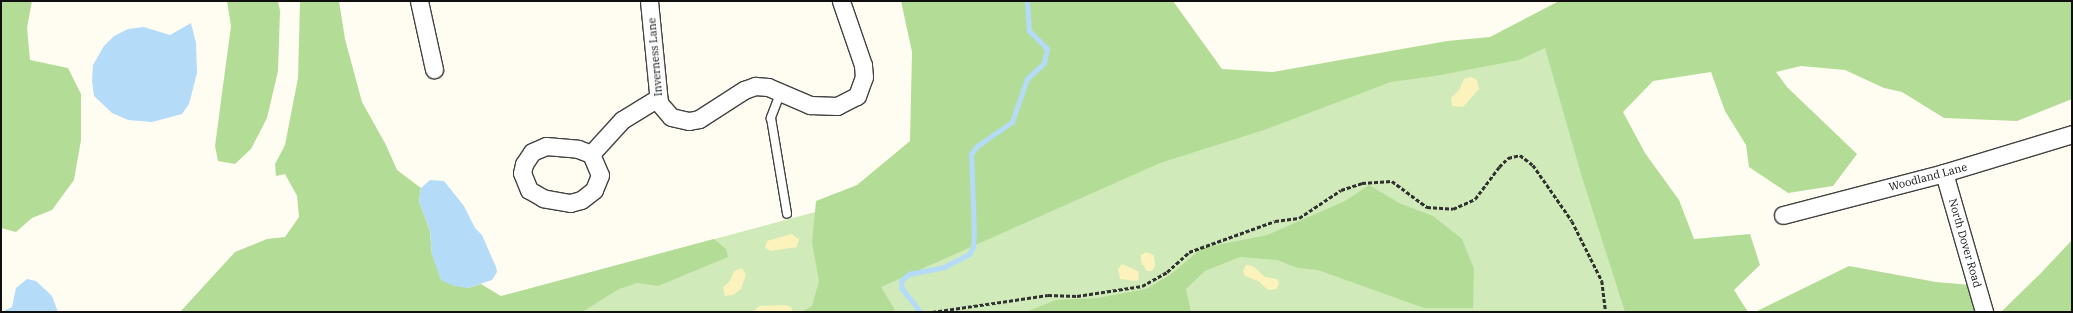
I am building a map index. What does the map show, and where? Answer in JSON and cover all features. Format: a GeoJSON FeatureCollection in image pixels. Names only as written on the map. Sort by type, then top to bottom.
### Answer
{"type":"FeatureCollection","features":[{"type":"Feature","properties":{"kind":"street"},"geometry":{"type":"LineString","coordinates":[[419,1],[434,69]]}},
{"type":"Feature","properties":{"kind":"street","name":"Inverness Lane"},"geometry":{"type":"LineString","coordinates":[[649,1],[658,98],[671,117],[689,121],[699,118],[744,90],[755,86],[768,87],[780,94],[810,105],[837,106],[857,96],[864,77],[862,65],[841,1]]}},
{"type":"Feature","properties":{"kind":"street"},"geometry":{"type":"LineString","coordinates":[[591,154],[622,120],[658,98]]}},
{"type":"Feature","properties":{"kind":"street","name":"Woodland Lane"},"geometry":{"type":"LineString","coordinates":[[1783,216],[1944,173],[2072,134]]}},
{"type":"Feature","properties":{"kind":"street"},"geometry":{"type":"LineString","coordinates":[[546,146],[578,149],[591,154],[597,166],[598,182],[594,190],[581,200],[561,202],[543,198],[535,195],[524,181],[522,173],[527,157],[546,146]]}},
{"type":"Feature","properties":{"kind":"street","name":"North Dover Road"},"geometry":{"type":"LineString","coordinates":[[1944,173],[1984,312]]}},
{"type":"Feature","properties":{"kind":"lane"},"geometry":{"type":"LineString","coordinates":[[780,94],[771,118],[788,214]]}},
{"type":"Feature","properties":{"kind":"path"},"geometry":{"type":"LineString","coordinates":[[932,312],[1048,295],[1077,296],[1142,286],[1167,272],[1189,252],[1275,221],[1299,218],[1341,190],[1362,183],[1392,181],[1427,207],[1453,209],[1475,199],[1499,167],[1508,158],[1520,155],[1533,165],[1572,221],[1602,282],[1606,312]]}},
{"type":"Feature","properties":{"kind":"green space"},"geometry":{"type":"Polygon","coordinates":[[[1,1],[32,1],[27,28],[30,60],[68,68],[81,94],[81,140],[74,180],[52,210],[32,218],[16,232],[1,228],[1,1]]]}},
{"type":"Feature","properties":{"kind":"green space"},"geometry":{"type":"Polygon","coordinates":[[[227,1],[278,1],[280,11],[278,71],[267,118],[251,149],[235,164],[218,161],[215,146],[231,26],[227,1]]]}},
{"type":"Feature","properties":{"kind":"green space"},"geometry":{"type":"Polygon","coordinates":[[[300,1],[339,1],[345,39],[362,102],[386,145],[397,170],[421,188],[419,201],[430,231],[432,255],[468,288],[481,284],[501,296],[714,239],[726,249],[728,257],[658,286],[637,283],[619,289],[582,312],[180,312],[235,252],[267,239],[285,237],[299,217],[297,196],[285,174],[276,176],[275,164],[285,145],[298,78],[300,1]]]}},
{"type":"Feature","properties":{"kind":"green space"},"geometry":{"type":"Polygon","coordinates":[[[901,1],[1173,1],[1222,69],[1273,72],[1447,41],[1490,37],[1559,1],[2072,1],[2072,99],[2017,121],[1944,118],[1902,92],[1884,88],[1845,70],[1801,66],[1776,72],[1787,87],[1857,154],[1833,186],[1788,193],[1749,167],[1746,145],[1725,111],[1711,72],[1653,81],[1623,112],[1645,153],[1679,200],[1694,239],[1750,234],[1760,265],[1734,290],[1748,312],[1625,312],[1581,174],[1545,48],[1519,60],[1435,76],[1391,82],[1264,130],[1160,163],[881,287],[895,310],[890,312],[802,312],[812,306],[819,281],[812,243],[816,201],[857,185],[910,141],[912,52],[901,1]]]}},
{"type":"Feature","properties":{"kind":"green space"},"geometry":{"type":"Polygon","coordinates":[[[1558,26],[1631,312],[443,312],[971,170],[1558,26]]]}},
{"type":"Feature","properties":{"kind":"green space"},"geometry":{"type":"Polygon","coordinates":[[[1369,185],[1399,203],[1433,216],[1462,239],[1474,269],[1473,308],[1424,308],[1318,270],[1298,268],[1277,260],[1240,257],[1205,271],[1186,289],[1191,312],[1026,312],[1056,300],[1097,298],[1146,289],[1170,275],[1202,248],[1267,235],[1345,201],[1369,185]]]}},
{"type":"Feature","properties":{"kind":"green space"},"geometry":{"type":"Polygon","coordinates":[[[2072,240],[2072,312],[2001,312],[2041,273],[2072,240]]]}},
{"type":"Feature","properties":{"kind":"green space"},"geometry":{"type":"Polygon","coordinates":[[[1849,266],[1936,282],[1971,285],[1985,312],[1755,312],[1849,266]]]}},
{"type":"Feature","properties":{"kind":"sand"},"geometry":{"type":"Polygon","coordinates":[[[1471,77],[1477,80],[1479,89],[1463,107],[1452,106],[1451,98],[1459,90],[1464,79],[1471,77]]]}},
{"type":"Feature","properties":{"kind":"sand"},"geometry":{"type":"Polygon","coordinates":[[[791,234],[799,239],[797,247],[771,251],[765,248],[767,241],[791,234]]]}},
{"type":"Feature","properties":{"kind":"sand"},"geometry":{"type":"Polygon","coordinates":[[[1146,252],[1154,255],[1155,266],[1152,271],[1147,271],[1141,262],[1141,255],[1146,252]]]}},
{"type":"Feature","properties":{"kind":"sand"},"geometry":{"type":"Polygon","coordinates":[[[1122,264],[1138,271],[1139,279],[1136,281],[1120,279],[1118,269],[1122,264]]]}},
{"type":"Feature","properties":{"kind":"sand"},"geometry":{"type":"Polygon","coordinates":[[[1246,265],[1253,266],[1265,277],[1277,279],[1279,284],[1276,289],[1268,290],[1258,281],[1245,276],[1243,271],[1246,265]]]}},
{"type":"Feature","properties":{"kind":"sand"},"geometry":{"type":"Polygon","coordinates":[[[742,268],[746,275],[741,289],[733,295],[725,296],[723,287],[730,281],[734,271],[742,268]]]}},
{"type":"Feature","properties":{"kind":"sand"},"geometry":{"type":"Polygon","coordinates":[[[785,305],[791,307],[793,312],[753,312],[759,306],[785,305]]]}},
{"type":"Feature","properties":{"kind":"water"},"geometry":{"type":"Polygon","coordinates":[[[191,23],[196,43],[197,73],[189,104],[182,114],[152,122],[128,120],[112,113],[94,96],[92,81],[93,65],[104,46],[114,36],[128,29],[144,27],[170,35],[191,23]]]}},
{"type":"Feature","properties":{"kind":"water"},"geometry":{"type":"Polygon","coordinates":[[[430,180],[444,181],[464,206],[475,228],[482,235],[496,267],[497,272],[492,280],[468,288],[454,286],[441,280],[432,255],[430,231],[419,201],[421,188],[430,180]]]}},
{"type":"Feature","properties":{"kind":"water"},"geometry":{"type":"Polygon","coordinates":[[[27,279],[36,281],[52,296],[58,312],[1,312],[12,307],[16,288],[27,279]]]}},
{"type":"Feature","properties":{"kind":"waterway"},"geometry":{"type":"LineString","coordinates":[[920,312],[902,289],[901,281],[909,274],[944,267],[969,254],[973,247],[974,234],[971,154],[977,146],[1012,122],[1027,79],[1044,63],[1047,49],[1029,31],[1027,1]]}}]}
